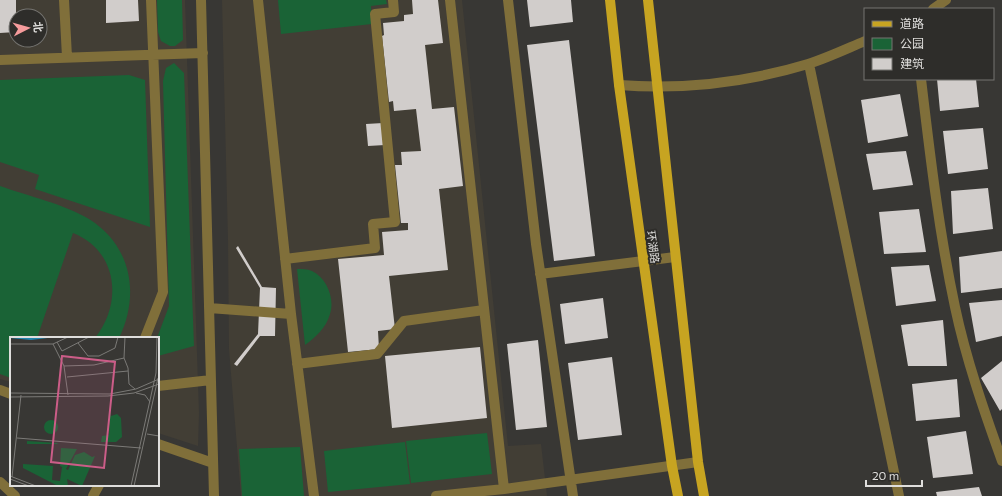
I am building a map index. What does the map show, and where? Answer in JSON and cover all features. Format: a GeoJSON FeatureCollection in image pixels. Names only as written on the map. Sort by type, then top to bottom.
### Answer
{"type":"FeatureCollection","features":[{"type":"Feature","properties":{"kind":"main road","name":"环湖路"},"geometry":{"type":"LineString","coordinates":[[610,0],[619,85],[643,261],[672,466],[678,496]]}},
{"type":"Feature","properties":{"kind":"main road","name":"环湖路"},"geometry":{"type":"LineString","coordinates":[[648,0],[698,462],[704,496]]}},
{"type":"Feature","properties":{"kind":"street"},"geometry":{"type":"LineString","coordinates":[[64,0],[67,57]]}},
{"type":"Feature","properties":{"kind":"street"},"geometry":{"type":"LineString","coordinates":[[145,337],[163,292],[151,0]]}},
{"type":"Feature","properties":{"kind":"street"},"geometry":{"type":"LineString","coordinates":[[201,0],[214,496]]}},
{"type":"Feature","properties":{"kind":"street"},"geometry":{"type":"LineString","coordinates":[[258,0],[291,314],[314,496]]}},
{"type":"Feature","properties":{"kind":"street"},"geometry":{"type":"LineString","coordinates":[[285,259],[375,248],[374,224],[395,222],[374,14],[394,12],[393,0]]}},
{"type":"Feature","properties":{"kind":"street"},"geometry":{"type":"LineString","coordinates":[[450,0],[504,489]]}},
{"type":"Feature","properties":{"kind":"street"},"geometry":{"type":"LineString","coordinates":[[508,0],[540,274],[574,496]]}},
{"type":"Feature","properties":{"kind":"street"},"geometry":{"type":"LineString","coordinates":[[934,8],[946,0]]}},
{"type":"Feature","properties":{"kind":"street"},"geometry":{"type":"LineString","coordinates":[[619,85],[657,88],[711,85],[752,78],[809,64],[864,41]]}},
{"type":"Feature","properties":{"kind":"street"},"geometry":{"type":"LineString","coordinates":[[0,60],[203,53]]}},
{"type":"Feature","properties":{"kind":"street"},"geometry":{"type":"LineString","coordinates":[[809,64],[899,496]]}},
{"type":"Feature","properties":{"kind":"street"},"geometry":{"type":"LineString","coordinates":[[921,80],[931,169],[955,308],[982,403],[1002,461]]}},
{"type":"Feature","properties":{"kind":"street"},"geometry":{"type":"LineString","coordinates":[[540,274],[675,257]]}},
{"type":"Feature","properties":{"kind":"street"},"geometry":{"type":"LineString","coordinates":[[209,308],[291,314]]}},
{"type":"Feature","properties":{"kind":"street"},"geometry":{"type":"LineString","coordinates":[[297,364],[377,354],[404,321],[484,310]]}},
{"type":"Feature","properties":{"kind":"street"},"geometry":{"type":"LineString","coordinates":[[159,386],[211,380]]}},
{"type":"Feature","properties":{"kind":"street"},"geometry":{"type":"LineString","coordinates":[[0,390],[10,394]]}},
{"type":"Feature","properties":{"kind":"street"},"geometry":{"type":"LineString","coordinates":[[159,444],[213,463]]}},
{"type":"Feature","properties":{"kind":"street"},"geometry":{"type":"LineString","coordinates":[[436,496],[504,489],[698,462]]}},
{"type":"Feature","properties":{"kind":"street"},"geometry":{"type":"LineString","coordinates":[[0,482],[15,496]]}},
{"type":"Feature","properties":{"kind":"street"},"geometry":{"type":"LineString","coordinates":[[93,496],[98,486]]}},
{"type":"Feature","properties":{"kind":"shaded area"},"geometry":{"type":"Polygon","coordinates":[[[0,0],[185,0],[199,413],[198,446],[159,433],[159,337],[10,337],[10,382],[0,379],[0,0]]]}},
{"type":"Feature","properties":{"kind":"shaded area"},"geometry":{"type":"Polygon","coordinates":[[[222,0],[462,0],[508,446],[541,444],[547,496],[241,496],[229,349],[222,0]]]}},
{"type":"Feature","properties":{"kind":"green space"},"geometry":{"type":"Polygon","coordinates":[[[157,0],[182,0],[183,40],[175,46],[170,46],[161,41],[158,32],[157,0]]]}},
{"type":"Feature","properties":{"kind":"green space"},"geometry":{"type":"Polygon","coordinates":[[[278,0],[386,0],[387,4],[371,6],[372,24],[281,34],[278,0]]]}},
{"type":"Feature","properties":{"kind":"green space"},"geometry":{"type":"Polygon","coordinates":[[[174,63],[184,73],[194,346],[159,356],[159,337],[157,337],[169,306],[163,81],[166,68],[174,63]]]}},
{"type":"Feature","properties":{"kind":"green space"},"geometry":{"type":"Polygon","coordinates":[[[129,75],[145,80],[150,227],[35,189],[39,175],[0,162],[0,80],[129,75]]]}},
{"type":"Feature","properties":{"kind":"green space"},"geometry":{"type":"Polygon","coordinates":[[[0,186],[68,209],[89,219],[103,230],[115,243],[123,257],[128,272],[130,289],[126,322],[119,337],[96,337],[104,324],[110,309],[112,294],[111,279],[107,265],[99,252],[88,241],[73,233],[37,337],[10,337],[10,378],[0,374],[0,186]]]}},
{"type":"Feature","properties":{"kind":"green space"},"geometry":{"type":"Polygon","coordinates":[[[297,269],[306,269],[317,274],[326,284],[331,302],[330,314],[326,324],[317,335],[305,345],[297,269]]]}},
{"type":"Feature","properties":{"kind":"green space"},"geometry":{"type":"Polygon","coordinates":[[[487,433],[492,474],[411,483],[406,441],[487,433]]]}},
{"type":"Feature","properties":{"kind":"green space"},"geometry":{"type":"Polygon","coordinates":[[[405,442],[410,484],[328,492],[324,451],[405,442]]]}},
{"type":"Feature","properties":{"kind":"green space"},"geometry":{"type":"Polygon","coordinates":[[[300,447],[304,496],[242,496],[239,449],[300,447]]]}},
{"type":"Feature","properties":{"kind":"building"},"geometry":{"type":"Polygon","coordinates":[[[0,0],[16,0],[16,8],[8,8],[8,32],[0,33],[0,0]]]}},
{"type":"Feature","properties":{"kind":"building"},"geometry":{"type":"Polygon","coordinates":[[[106,0],[138,0],[139,21],[106,23],[106,0]]]}},
{"type":"Feature","properties":{"kind":"building"},"geometry":{"type":"Polygon","coordinates":[[[412,0],[438,0],[443,43],[425,45],[432,109],[454,107],[463,186],[439,189],[448,270],[389,276],[395,329],[378,331],[379,349],[348,352],[338,259],[384,255],[382,232],[408,230],[408,223],[401,223],[395,165],[402,165],[401,152],[421,151],[416,109],[394,111],[393,101],[389,102],[382,36],[384,35],[383,23],[404,21],[404,15],[413,14],[412,0]]]}},
{"type":"Feature","properties":{"kind":"building"},"geometry":{"type":"Polygon","coordinates":[[[527,0],[571,0],[573,22],[530,27],[527,0]]]}},
{"type":"Feature","properties":{"kind":"building"},"geometry":{"type":"Polygon","coordinates":[[[569,40],[595,256],[554,261],[527,45],[569,40]]]}},
{"type":"Feature","properties":{"kind":"building"},"geometry":{"type":"Polygon","coordinates":[[[937,80],[976,80],[979,107],[940,111],[937,80]]]}},
{"type":"Feature","properties":{"kind":"building"},"geometry":{"type":"Polygon","coordinates":[[[900,94],[908,136],[868,143],[861,100],[900,94]]]}},
{"type":"Feature","properties":{"kind":"building"},"geometry":{"type":"Polygon","coordinates":[[[383,123],[385,145],[368,146],[366,124],[383,123]]]}},
{"type":"Feature","properties":{"kind":"building"},"geometry":{"type":"Polygon","coordinates":[[[983,128],[988,169],[948,174],[943,131],[983,128]]]}},
{"type":"Feature","properties":{"kind":"building"},"geometry":{"type":"Polygon","coordinates":[[[906,151],[913,185],[873,190],[866,154],[906,151]]]}},
{"type":"Feature","properties":{"kind":"building"},"geometry":{"type":"Polygon","coordinates":[[[988,188],[993,229],[953,234],[951,191],[988,188]]]}},
{"type":"Feature","properties":{"kind":"building"},"geometry":{"type":"Polygon","coordinates":[[[919,209],[926,252],[884,254],[879,212],[919,209]]]}},
{"type":"Feature","properties":{"kind":"building"},"geometry":{"type":"Polygon","coordinates":[[[238,246],[262,287],[276,288],[275,336],[260,336],[237,366],[234,364],[258,334],[260,288],[236,248],[238,246]]]}},
{"type":"Feature","properties":{"kind":"building"},"geometry":{"type":"Polygon","coordinates":[[[1002,251],[1002,288],[961,293],[959,257],[1002,251]]]}},
{"type":"Feature","properties":{"kind":"building"},"geometry":{"type":"Polygon","coordinates":[[[929,265],[936,301],[896,306],[891,267],[929,265]]]}},
{"type":"Feature","properties":{"kind":"building"},"geometry":{"type":"Polygon","coordinates":[[[603,298],[608,338],[565,344],[560,304],[603,298]]]}},
{"type":"Feature","properties":{"kind":"building"},"geometry":{"type":"Polygon","coordinates":[[[1002,300],[1002,336],[976,342],[969,303],[1002,300]]]}},
{"type":"Feature","properties":{"kind":"building"},"geometry":{"type":"Polygon","coordinates":[[[943,320],[947,366],[908,366],[901,325],[943,320]]]}},
{"type":"Feature","properties":{"kind":"building"},"geometry":{"type":"Polygon","coordinates":[[[538,340],[547,427],[516,430],[507,344],[538,340]]]}},
{"type":"Feature","properties":{"kind":"building"},"geometry":{"type":"Polygon","coordinates":[[[480,347],[487,418],[392,428],[385,356],[480,347]]]}},
{"type":"Feature","properties":{"kind":"building"},"geometry":{"type":"Polygon","coordinates":[[[612,357],[622,435],[578,440],[568,363],[612,357]]]}},
{"type":"Feature","properties":{"kind":"building"},"geometry":{"type":"Polygon","coordinates":[[[1002,361],[1002,409],[1000,411],[981,378],[1002,361]]]}},
{"type":"Feature","properties":{"kind":"building"},"geometry":{"type":"Polygon","coordinates":[[[957,379],[960,417],[916,421],[912,384],[957,379]]]}},
{"type":"Feature","properties":{"kind":"building"},"geometry":{"type":"Polygon","coordinates":[[[966,431],[973,474],[933,478],[927,437],[966,431]]]}},
{"type":"Feature","properties":{"kind":"building"},"geometry":{"type":"Polygon","coordinates":[[[979,487],[982,496],[937,496],[936,492],[979,487]]]}}]}
